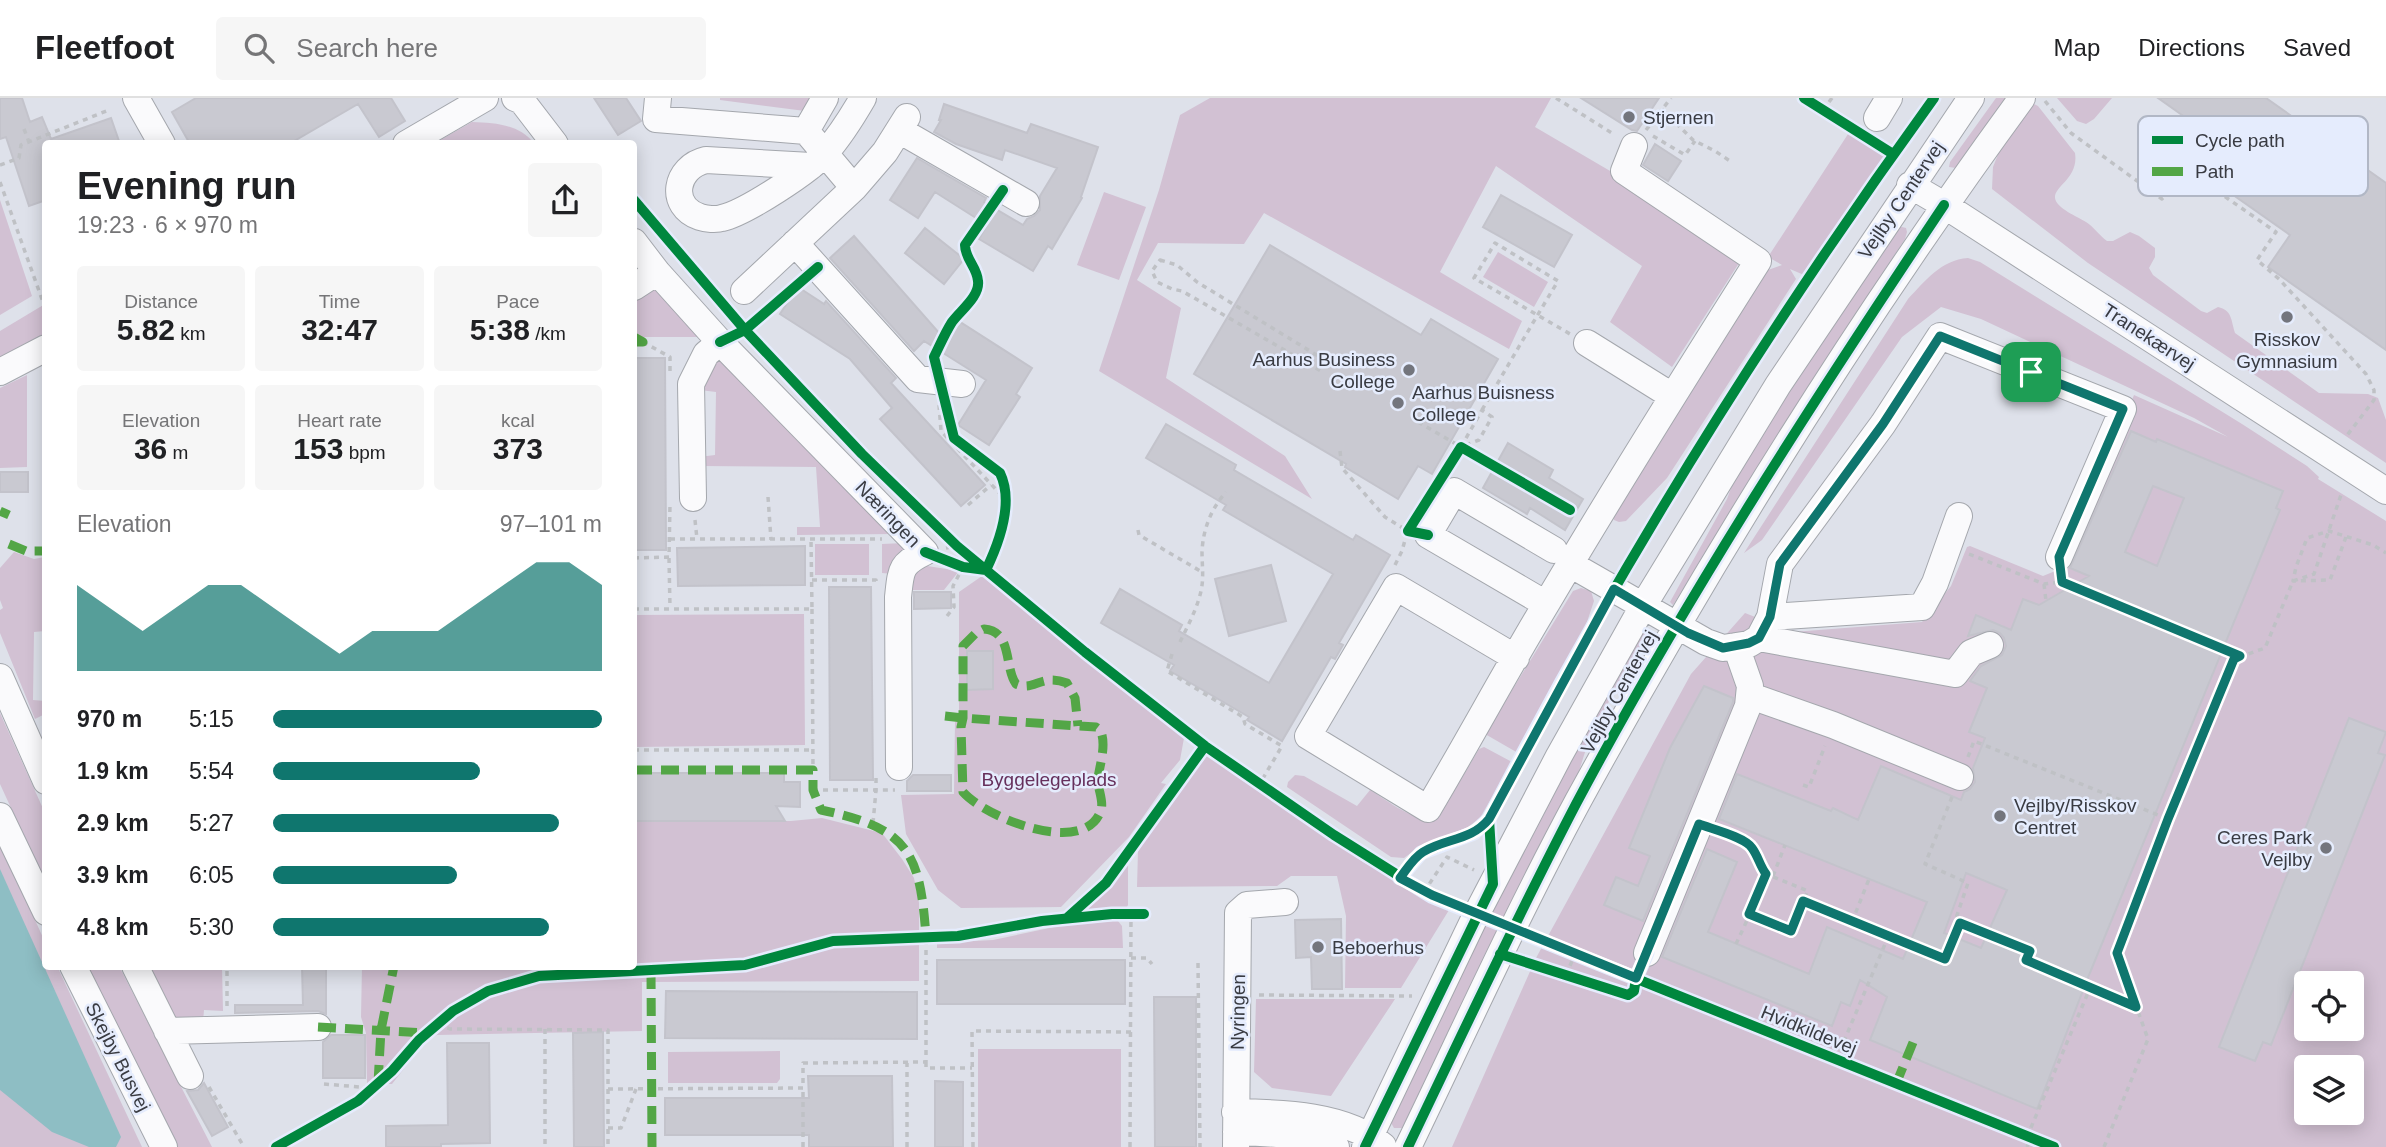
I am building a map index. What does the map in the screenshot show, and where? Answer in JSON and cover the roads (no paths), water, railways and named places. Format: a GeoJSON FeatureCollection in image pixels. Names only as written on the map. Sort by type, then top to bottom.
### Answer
{"type":"FeatureCollection","features":[{"type":"Feature","properties":{"kind":"street"},"geometry":{"type":"LineString","coordinates":[[136,98],[160,140]]}},
{"type":"Feature","properties":{"kind":"street"},"geometry":{"type":"LineString","coordinates":[[413,140],[485,98]]}},
{"type":"Feature","properties":{"kind":"street"},"geometry":{"type":"LineString","coordinates":[[516,98],[552,140]]}},
{"type":"Feature","properties":{"kind":"street"},"geometry":{"type":"LineString","coordinates":[[658,98],[656,119],[806,131]]}},
{"type":"Feature","properties":{"kind":"street"},"geometry":{"type":"LineString","coordinates":[[806,131],[825,98]]}},
{"type":"Feature","properties":{"kind":"street"},"geometry":{"type":"LineString","coordinates":[[818,159],[850,121],[863,98]]}},
{"type":"Feature","properties":{"kind":"street","name":"Vejlby Centervej"},"geometry":{"type":"LineString","coordinates":[[1373,1143],[1437,996],[1475,917],[1553,768],[1643,606],[1777,384],[1971,98]]}},
{"type":"Feature","properties":{"kind":"street","name":"Vejlby Centervej"},"geometry":{"type":"LineString","coordinates":[[1408,1147],[1511,932],[1565,827],[1676,625],[1808,408],[1944,205],[2021,98]]}},
{"type":"Feature","properties":{"kind":"street"},"geometry":{"type":"LineString","coordinates":[[744,291],[855,188],[885,152],[903,124],[1026,202]]}},
{"type":"Feature","properties":{"kind":"street"},"geometry":{"type":"LineString","coordinates":[[806,131],[818,159],[855,188]]}},
{"type":"Feature","properties":{"kind":"street"},"geometry":{"type":"LineString","coordinates":[[1516,658],[1396,587],[1308,736],[1428,809],[1516,658],[1546,604],[1562,557],[1672,396],[1758,261],[1624,172],[1640,139]]}},
{"type":"Feature","properties":{"kind":"street","name":"Tranekærvej"},"geometry":{"type":"LineString","coordinates":[[1910,185],[2386,491]]}},
{"type":"Feature","properties":{"kind":"street"},"geometry":{"type":"LineString","coordinates":[[795,243],[918,379],[948,387]]}},
{"type":"Feature","properties":{"kind":"street","name":"Næringen"},"geometry":{"type":"LineString","coordinates":[[637,246],[720,342],[925,552],[907,561],[900,573],[887,766]]}},
{"type":"Feature","properties":{"kind":"street"},"geometry":{"type":"LineString","coordinates":[[637,285],[657,272]]}},
{"type":"Feature","properties":{"kind":"street"},"geometry":{"type":"LineString","coordinates":[[1647,953],[1751,696],[1755,634],[1780,564],[1891,413],[1940,336],[2123,409],[2061,570]]}},
{"type":"Feature","properties":{"kind":"street"},"geometry":{"type":"LineString","coordinates":[[682,500],[691,384],[706,354],[720,342]]}},
{"type":"Feature","properties":{"kind":"street"},"geometry":{"type":"LineString","coordinates":[[1587,343],[1672,396]]}},
{"type":"Feature","properties":{"kind":"street"},"geometry":{"type":"LineString","coordinates":[[0,372],[42,350]]}},
{"type":"Feature","properties":{"kind":"street"},"geometry":{"type":"LineString","coordinates":[[1546,604],[1417,529],[1454,491],[1643,606],[1706,642],[1723,648],[1755,634],[1922,607],[1935,583],[1959,516]]}},
{"type":"Feature","properties":{"kind":"street"},"geometry":{"type":"LineString","coordinates":[[1755,634],[1955,674],[1970,653],[1990,645]]}},
{"type":"Feature","properties":{"kind":"street"},"geometry":{"type":"LineString","coordinates":[[0,677],[42,772]]}},
{"type":"Feature","properties":{"kind":"street"},"geometry":{"type":"LineString","coordinates":[[1751,696],[1833,725],[1960,777]]}},
{"type":"Feature","properties":{"kind":"street"},"geometry":{"type":"LineString","coordinates":[[0,816],[42,904]]}},
{"type":"Feature","properties":{"kind":"street","name":"Nyringen"},"geometry":{"type":"LineString","coordinates":[[1236,1130],[1238,913],[1247,905],[1285,902]]}},
{"type":"Feature","properties":{"kind":"street","name":"Skejby Busvej"},"geometry":{"type":"LineString","coordinates":[[75,970],[164,1147]]}},
{"type":"Feature","properties":{"kind":"street"},"geometry":{"type":"LineString","coordinates":[[137,970],[190,1076]]}},
{"type":"Feature","properties":{"kind":"street"},"geometry":{"type":"LineString","coordinates":[[167,1031],[318,1027]]}},
{"type":"Feature","properties":{"kind":"street"},"geometry":{"type":"LineString","coordinates":[[1236,1130],[1290,1114],[1324,1121],[1373,1143]]}},
{"type":"Feature","properties":{"kind":"street"},"geometry":{"type":"LineString","coordinates":[[1236,1130],[1285,1133],[1316,1139],[1336,1147]]}},
{"type":"Feature","properties":{"kind":"water"},"geometry":{"type":"Polygon","coordinates":[[[0,869],[42,962],[42,970],[46,970],[121,1137],[116,1147],[89,1147],[52,1132],[0,1090],[0,869]]]}},
{"type":"Feature","properties":{"kind":"place","name":"Stjernen"},"geometry":{"type":"Point","coordinates":[1629,117]}},
{"type":"Feature","properties":{"kind":"place","name":"Risskov Gymnasium"},"geometry":{"type":"Point","coordinates":[2287,317]}},
{"type":"Feature","properties":{"kind":"place","name":"Aarhus Business College"},"geometry":{"type":"Point","coordinates":[1409,370]}},
{"type":"Feature","properties":{"kind":"place","name":"Aarhus Buisness College"},"geometry":{"type":"Point","coordinates":[1398,403]}},
{"type":"Feature","properties":{"kind":"place","name":"Vejlby/Risskov Centret"},"geometry":{"type":"Point","coordinates":[2000,816]}},
{"type":"Feature","properties":{"kind":"place","name":"Ceres Park Vejlby"},"geometry":{"type":"Point","coordinates":[2326,848]}},
{"type":"Feature","properties":{"kind":"place","name":"Beboerhus"},"geometry":{"type":"Point","coordinates":[1318,947]}},
{"type":"Feature","properties":{"kind":"park label","name":"Byggelegeplads"},"geometry":{"type":"Point","coordinates":[1049,779]}}]}
